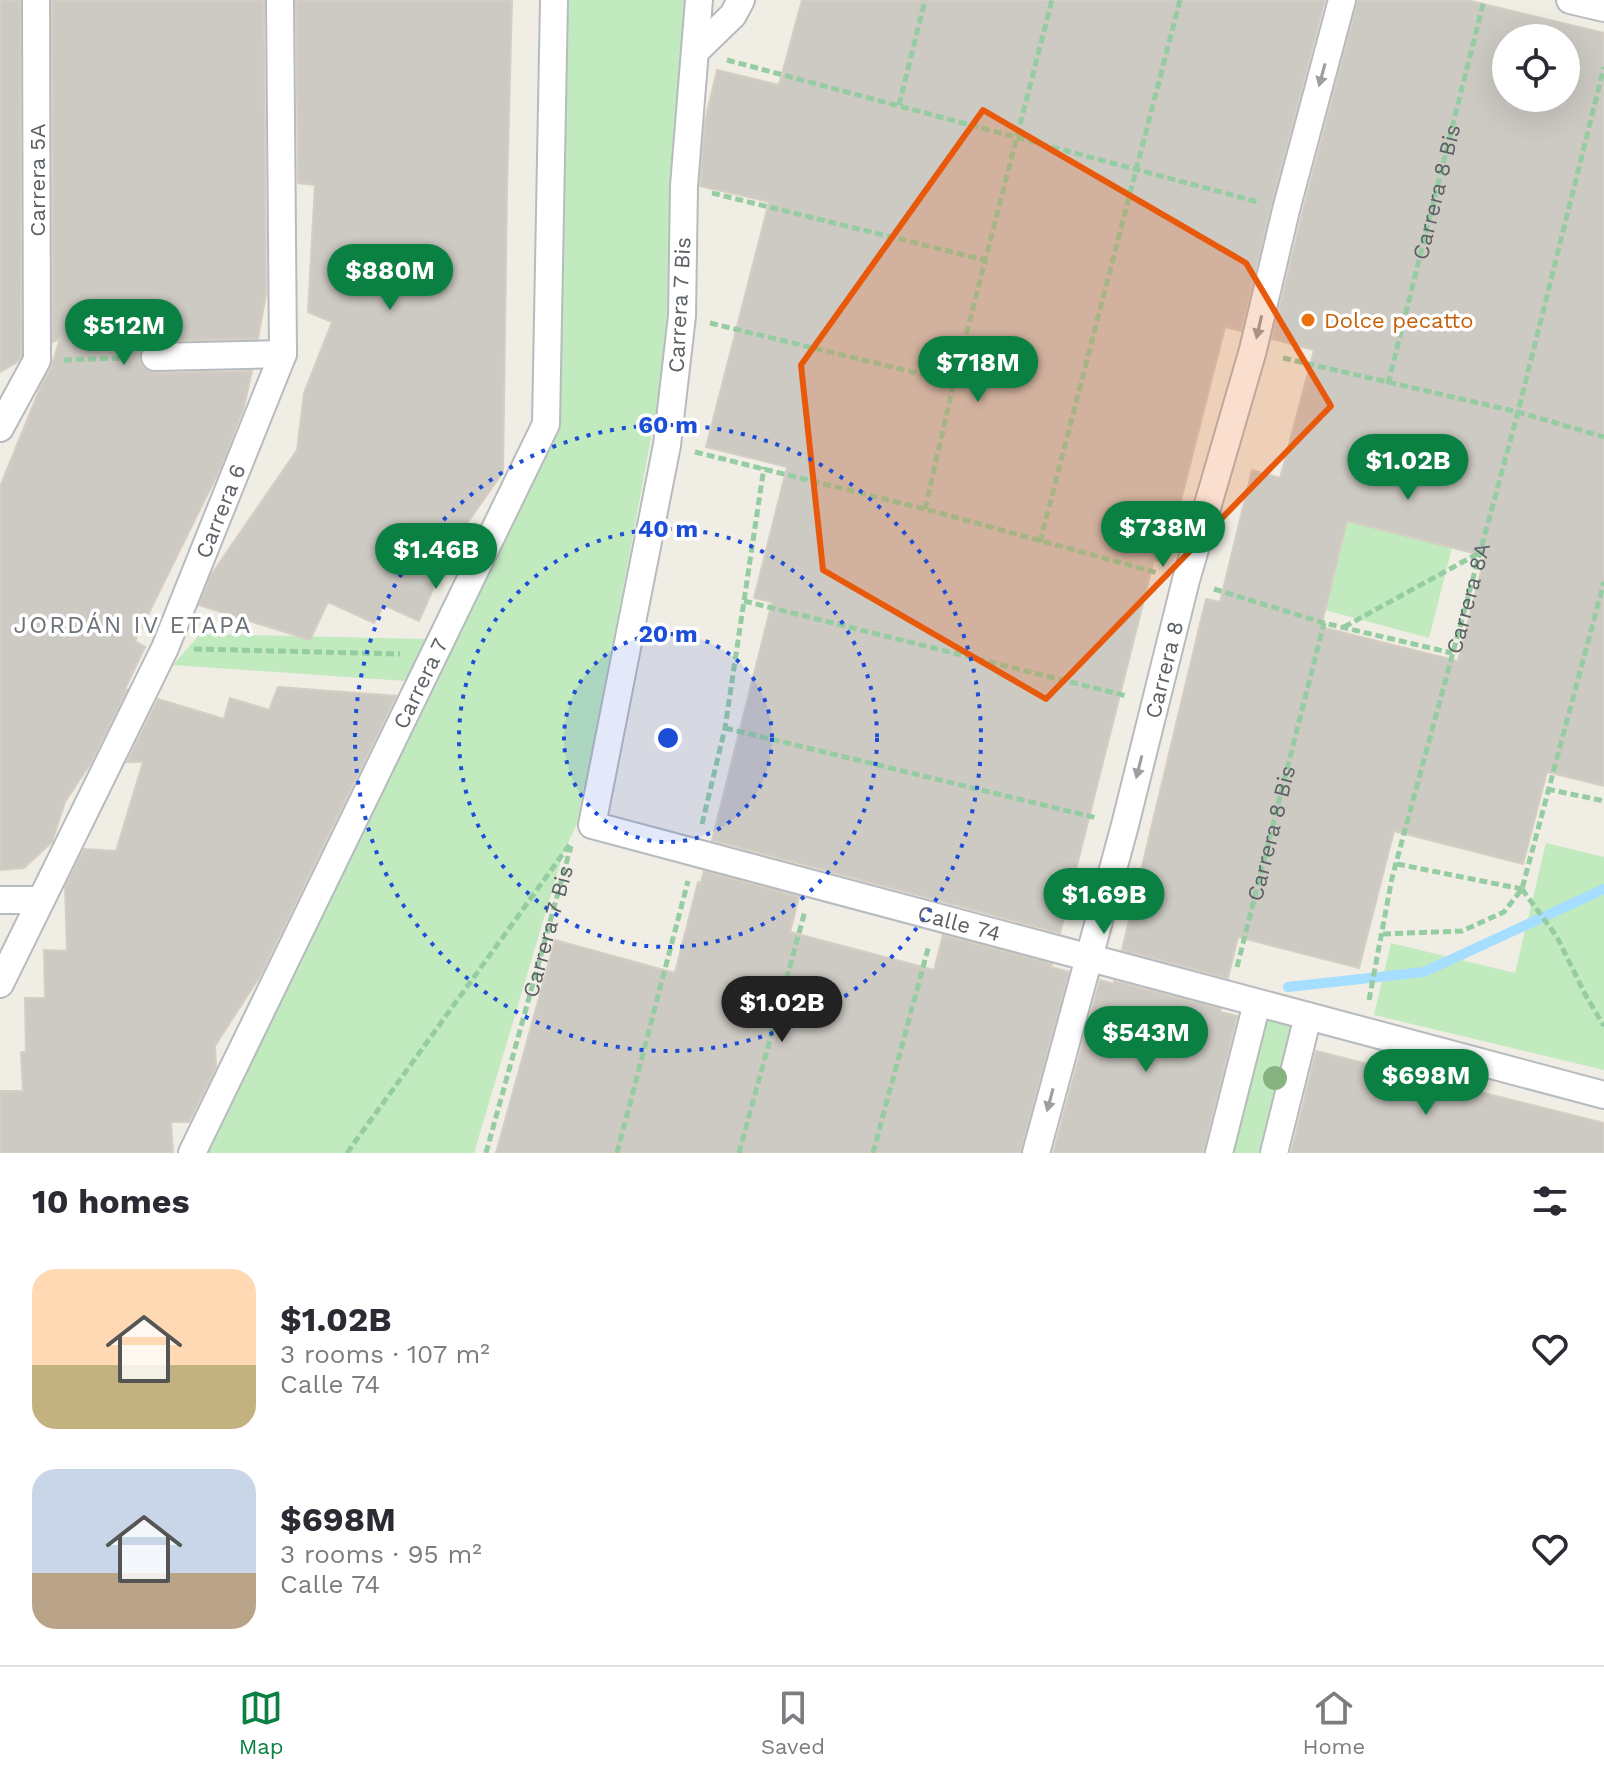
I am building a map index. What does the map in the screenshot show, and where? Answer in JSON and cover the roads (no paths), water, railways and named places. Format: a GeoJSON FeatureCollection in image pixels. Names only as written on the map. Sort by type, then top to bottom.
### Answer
{"type":"FeatureCollection","features":[{"type":"Feature","properties":{"kind":"street","name":"Carrera 5A"},"geometry":{"type":"LineString","coordinates":[[7,399],[37,360],[36,0]]}},
{"type":"Feature","properties":{"kind":"street","name":"Carrera 6"},"geometry":{"type":"LineString","coordinates":[[0,984],[165,648],[283,354],[280,0]]}},
{"type":"Feature","properties":{"kind":"street","name":"Carrera 7"},"geometry":{"type":"LineString","coordinates":[[192,1153],[546,424],[554,0]]}},
{"type":"Feature","properties":{"kind":"street","name":"Carrera 7 Bis"},"geometry":{"type":"LineString","coordinates":[[582,832],[667,445],[682,316],[684,186],[699,0]]}},
{"type":"Feature","properties":{"kind":"street"},"geometry":{"type":"LineString","coordinates":[[695,52],[733,15],[741,0]]}},
{"type":"Feature","properties":{"kind":"street","name":"Carrera 8"},"geometry":{"type":"LineString","coordinates":[[1036,1153],[1125,825],[1186,580],[1253,350],[1286,210],[1342,0]]}},
{"type":"Feature","properties":{"kind":"street"},"geometry":{"type":"LineString","coordinates":[[1570,0],[1604,8]]}},
{"type":"Feature","properties":{"kind":"street"},"geometry":{"type":"LineString","coordinates":[[155,357],[283,354]]}},
{"type":"Feature","properties":{"kind":"street"},"geometry":{"type":"LineString","coordinates":[[0,428],[7,399]]}},
{"type":"Feature","properties":{"kind":"street","name":"Calle 74"},"geometry":{"type":"LineString","coordinates":[[582,832],[696,852],[1604,1095]]}},
{"type":"Feature","properties":{"kind":"street"},"geometry":{"type":"LineString","coordinates":[[0,900],[40,900]]}},
{"type":"Feature","properties":{"kind":"street"},"geometry":{"type":"LineString","coordinates":[[1219,1153],[1257,1003]]}},
{"type":"Feature","properties":{"kind":"street"},"geometry":{"type":"LineString","coordinates":[[1274,1153],[1308,1016]]}},
{"type":"Feature","properties":{"kind":"waterway"},"geometry":{"type":"LineString","coordinates":[[1288,987],[1424,972],[1604,889]]}},
{"type":"Feature","properties":{"kind":"place","name":"Dolce pecatto"},"geometry":{"type":"Point","coordinates":[1308,320]}},
{"type":"Feature","properties":{"kind":"district","name":"JORDÁN IV ETAPA"},"geometry":{"type":"Point","coordinates":[133,625]}}]}
